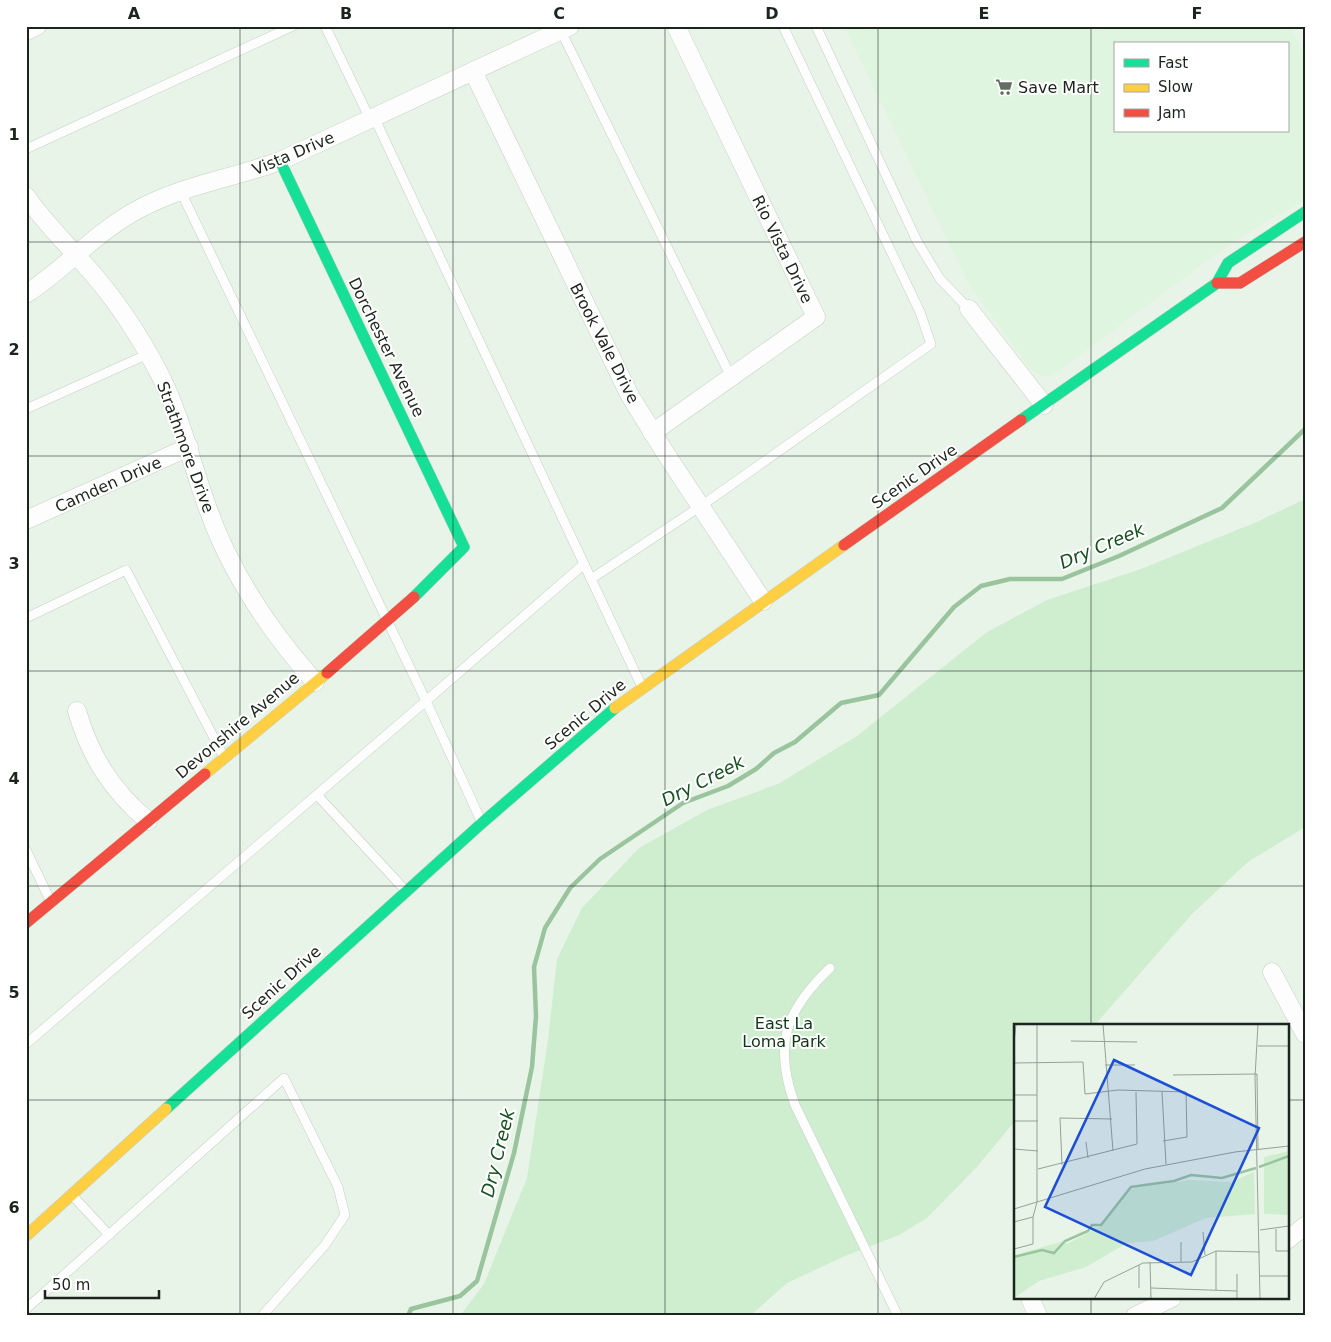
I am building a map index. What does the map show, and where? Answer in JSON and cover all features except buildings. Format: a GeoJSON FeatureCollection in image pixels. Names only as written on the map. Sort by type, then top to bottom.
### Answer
{"type":"FeatureCollection","features":[{"type":"Feature","properties":{"kind":"main road","name":"Dorchester Avenue"},"geometry":{"type":"LineString","coordinates":[[280,161],[464,547]]}},
{"type":"Feature","properties":{"kind":"main road","name":"Scenic Drive"},"geometry":{"type":"LineString","coordinates":[[26,1236],[406,891],[614,709],[763,601],[1217,283],[1228,263],[1305,212]]}},
{"type":"Feature","properties":{"kind":"main road"},"geometry":{"type":"LineString","coordinates":[[1217,283],[1240,283],[1305,242]]}},
{"type":"Feature","properties":{"kind":"main road","name":"Devonshire Avenue"},"geometry":{"type":"LineString","coordinates":[[26,923],[388,621],[464,547]]}},
{"type":"Feature","properties":{"kind":"street"},"geometry":{"type":"LineString","coordinates":[[26,31],[37,26]]}},
{"type":"Feature","properties":{"kind":"street","name":"Rio Vista Drive"},"geometry":{"type":"LineString","coordinates":[[652,433],[816,317],[676,26]]}},
{"type":"Feature","properties":{"kind":"street","name":"Vista Drive"},"geometry":{"type":"LineString","coordinates":[[26,294],[90,242],[127,216],[180,192],[280,161],[564,28]]}},
{"type":"Feature","properties":{"kind":"street","name":"Brook Vale Drive"},"geometry":{"type":"LineString","coordinates":[[473,71],[603,342],[652,433],[763,601]]}},
{"type":"Feature","properties":{"kind":"street","name":"Strathmore Drive"},"geometry":{"type":"LineString","coordinates":[[26,196],[114,300],[148,354],[177,412],[208,510],[226,550],[247,591],[285,647],[315,682]]}},
{"type":"Feature","properties":{"kind":"street"},"geometry":{"type":"LineString","coordinates":[[969,309],[1005,352],[1044,405]]}},
{"type":"Feature","properties":{"kind":"street","name":"Camden Drive"},"geometry":{"type":"LineString","coordinates":[[26,520],[189,447]]}},
{"type":"Feature","properties":{"kind":"street"},"geometry":{"type":"LineString","coordinates":[[77,711],[95,760],[130,806],[148,821]]}},
{"type":"Feature","properties":{"kind":"street"},"geometry":{"type":"LineString","coordinates":[[1272,972],[1305,1034]]}},
{"type":"Feature","properties":{"kind":"street"},"geometry":{"type":"LineString","coordinates":[[1288,1239],[1305,1226]]}},
{"type":"Feature","properties":{"kind":"street"},"geometry":{"type":"LineString","coordinates":[[1031,1300],[1038,1316]]}},
{"type":"Feature","properties":{"kind":"street"},"geometry":{"type":"LineString","coordinates":[[1134,1316],[1168,1300]]}},
{"type":"Feature","properties":{"kind":"lane"},"geometry":{"type":"LineString","coordinates":[[26,149],[293,26]]}},
{"type":"Feature","properties":{"kind":"lane"},"geometry":{"type":"LineString","coordinates":[[325,26],[372,118],[642,688]]}},
{"type":"Feature","properties":{"kind":"lane"},"geometry":{"type":"LineString","coordinates":[[591,579],[701,506],[931,344],[920,312],[783,26]]}},
{"type":"Feature","properties":{"kind":"lane"},"geometry":{"type":"LineString","coordinates":[[816,26],[917,241],[940,279],[969,309]]}},
{"type":"Feature","properties":{"kind":"lane"},"geometry":{"type":"LineString","coordinates":[[564,28],[731,377]]}},
{"type":"Feature","properties":{"kind":"lane"},"geometry":{"type":"LineString","coordinates":[[180,192],[388,621],[482,823]]}},
{"type":"Feature","properties":{"kind":"lane"},"geometry":{"type":"LineString","coordinates":[[26,409],[148,354]]}},
{"type":"Feature","properties":{"kind":"lane"},"geometry":{"type":"LineString","coordinates":[[26,1044],[584,564]]}},
{"type":"Feature","properties":{"kind":"lane"},"geometry":{"type":"LineString","coordinates":[[26,618],[126,570],[224,757]]}},
{"type":"Feature","properties":{"kind":"lane"},"geometry":{"type":"LineString","coordinates":[[317,794],[406,891]]}},
{"type":"Feature","properties":{"kind":"lane"},"geometry":{"type":"LineString","coordinates":[[26,850],[51,902]]}},
{"type":"Feature","properties":{"kind":"lane"},"geometry":{"type":"LineString","coordinates":[[830,968],[812,984],[791,1017],[782,1052],[784,1072],[795,1105],[898,1316]]}},
{"type":"Feature","properties":{"kind":"lane"},"geometry":{"type":"LineString","coordinates":[[26,1309],[284,1078],[338,1187],[345,1214],[325,1246],[262,1316]]}},
{"type":"Feature","properties":{"kind":"lane"},"geometry":{"type":"LineString","coordinates":[[71,1194],[109,1235]]}},
{"type":"Feature","properties":{"kind":"shaded area"},"geometry":{"type":"Polygon","coordinates":[[[844,26],[1290,26],[1305,57],[1305,201],[1264,222],[1219,252],[1052,376],[1041,376],[1030,369],[969,285],[844,26]]]}},
{"type":"Feature","properties":{"kind":"green space","name":"East La Loma Park"},"geometry":{"type":"Polygon","coordinates":[[[1305,499],[1305,827],[1248,862],[1192,914],[1096,1024],[1014,1024],[1014,1122],[976,1168],[927,1218],[899,1235],[845,1256],[787,1283],[750,1316],[460,1316],[484,1284],[527,1178],[548,1040],[557,959],[582,908],[639,848],[707,810],[778,784],[857,736],[987,632],[1047,600],[1141,569],[1259,521],[1305,499]]]}},
{"type":"Feature","properties":{"kind":"waterway","name":"Dry Creek"},"geometry":{"type":"LineString","coordinates":[[408,1316],[411,1309],[460,1296],[477,1281],[514,1153],[532,1067],[536,1016],[534,967],[545,928],[570,888],[600,859],[683,803],[728,786],[756,769],[774,753],[795,742],[841,703],[879,695],[954,607],[981,586],[1010,579],[1062,579],[1119,556],[1222,508],[1305,429]]}},
{"type":"Feature","properties":{"kind":"traffic: fast"},"geometry":{"type":"LineString","coordinates":[[280,161],[464,547],[414,597]]}},
{"type":"Feature","properties":{"kind":"traffic: fast"},"geometry":{"type":"LineString","coordinates":[[1021,420],[1217,283],[1228,263],[1305,212]]}},
{"type":"Feature","properties":{"kind":"traffic: fast"},"geometry":{"type":"LineString","coordinates":[[166,1109],[482,823],[615,708]]}},
{"type":"Feature","properties":{"kind":"traffic: slow"},"geometry":{"type":"LineString","coordinates":[[615,708],[844,545]]}},
{"type":"Feature","properties":{"kind":"traffic: slow"},"geometry":{"type":"LineString","coordinates":[[205,774],[327,673]]}},
{"type":"Feature","properties":{"kind":"traffic: slow"},"geometry":{"type":"LineString","coordinates":[[26,1236],[166,1109]]}},
{"type":"Feature","properties":{"kind":"traffic: jam"},"geometry":{"type":"LineString","coordinates":[[1217,283],[1240,283],[1305,242]]}},
{"type":"Feature","properties":{"kind":"traffic: jam"},"geometry":{"type":"LineString","coordinates":[[844,545],[1021,420]]}},
{"type":"Feature","properties":{"kind":"traffic: jam"},"geometry":{"type":"LineString","coordinates":[[327,673],[414,597]]}},
{"type":"Feature","properties":{"kind":"traffic: jam"},"geometry":{"type":"LineString","coordinates":[[26,923],[205,774]]}},
{"type":"Feature","properties":{"kind":"place","name":"Save Mart"},"geometry":{"type":"Point","coordinates":[1004,87]}}]}
